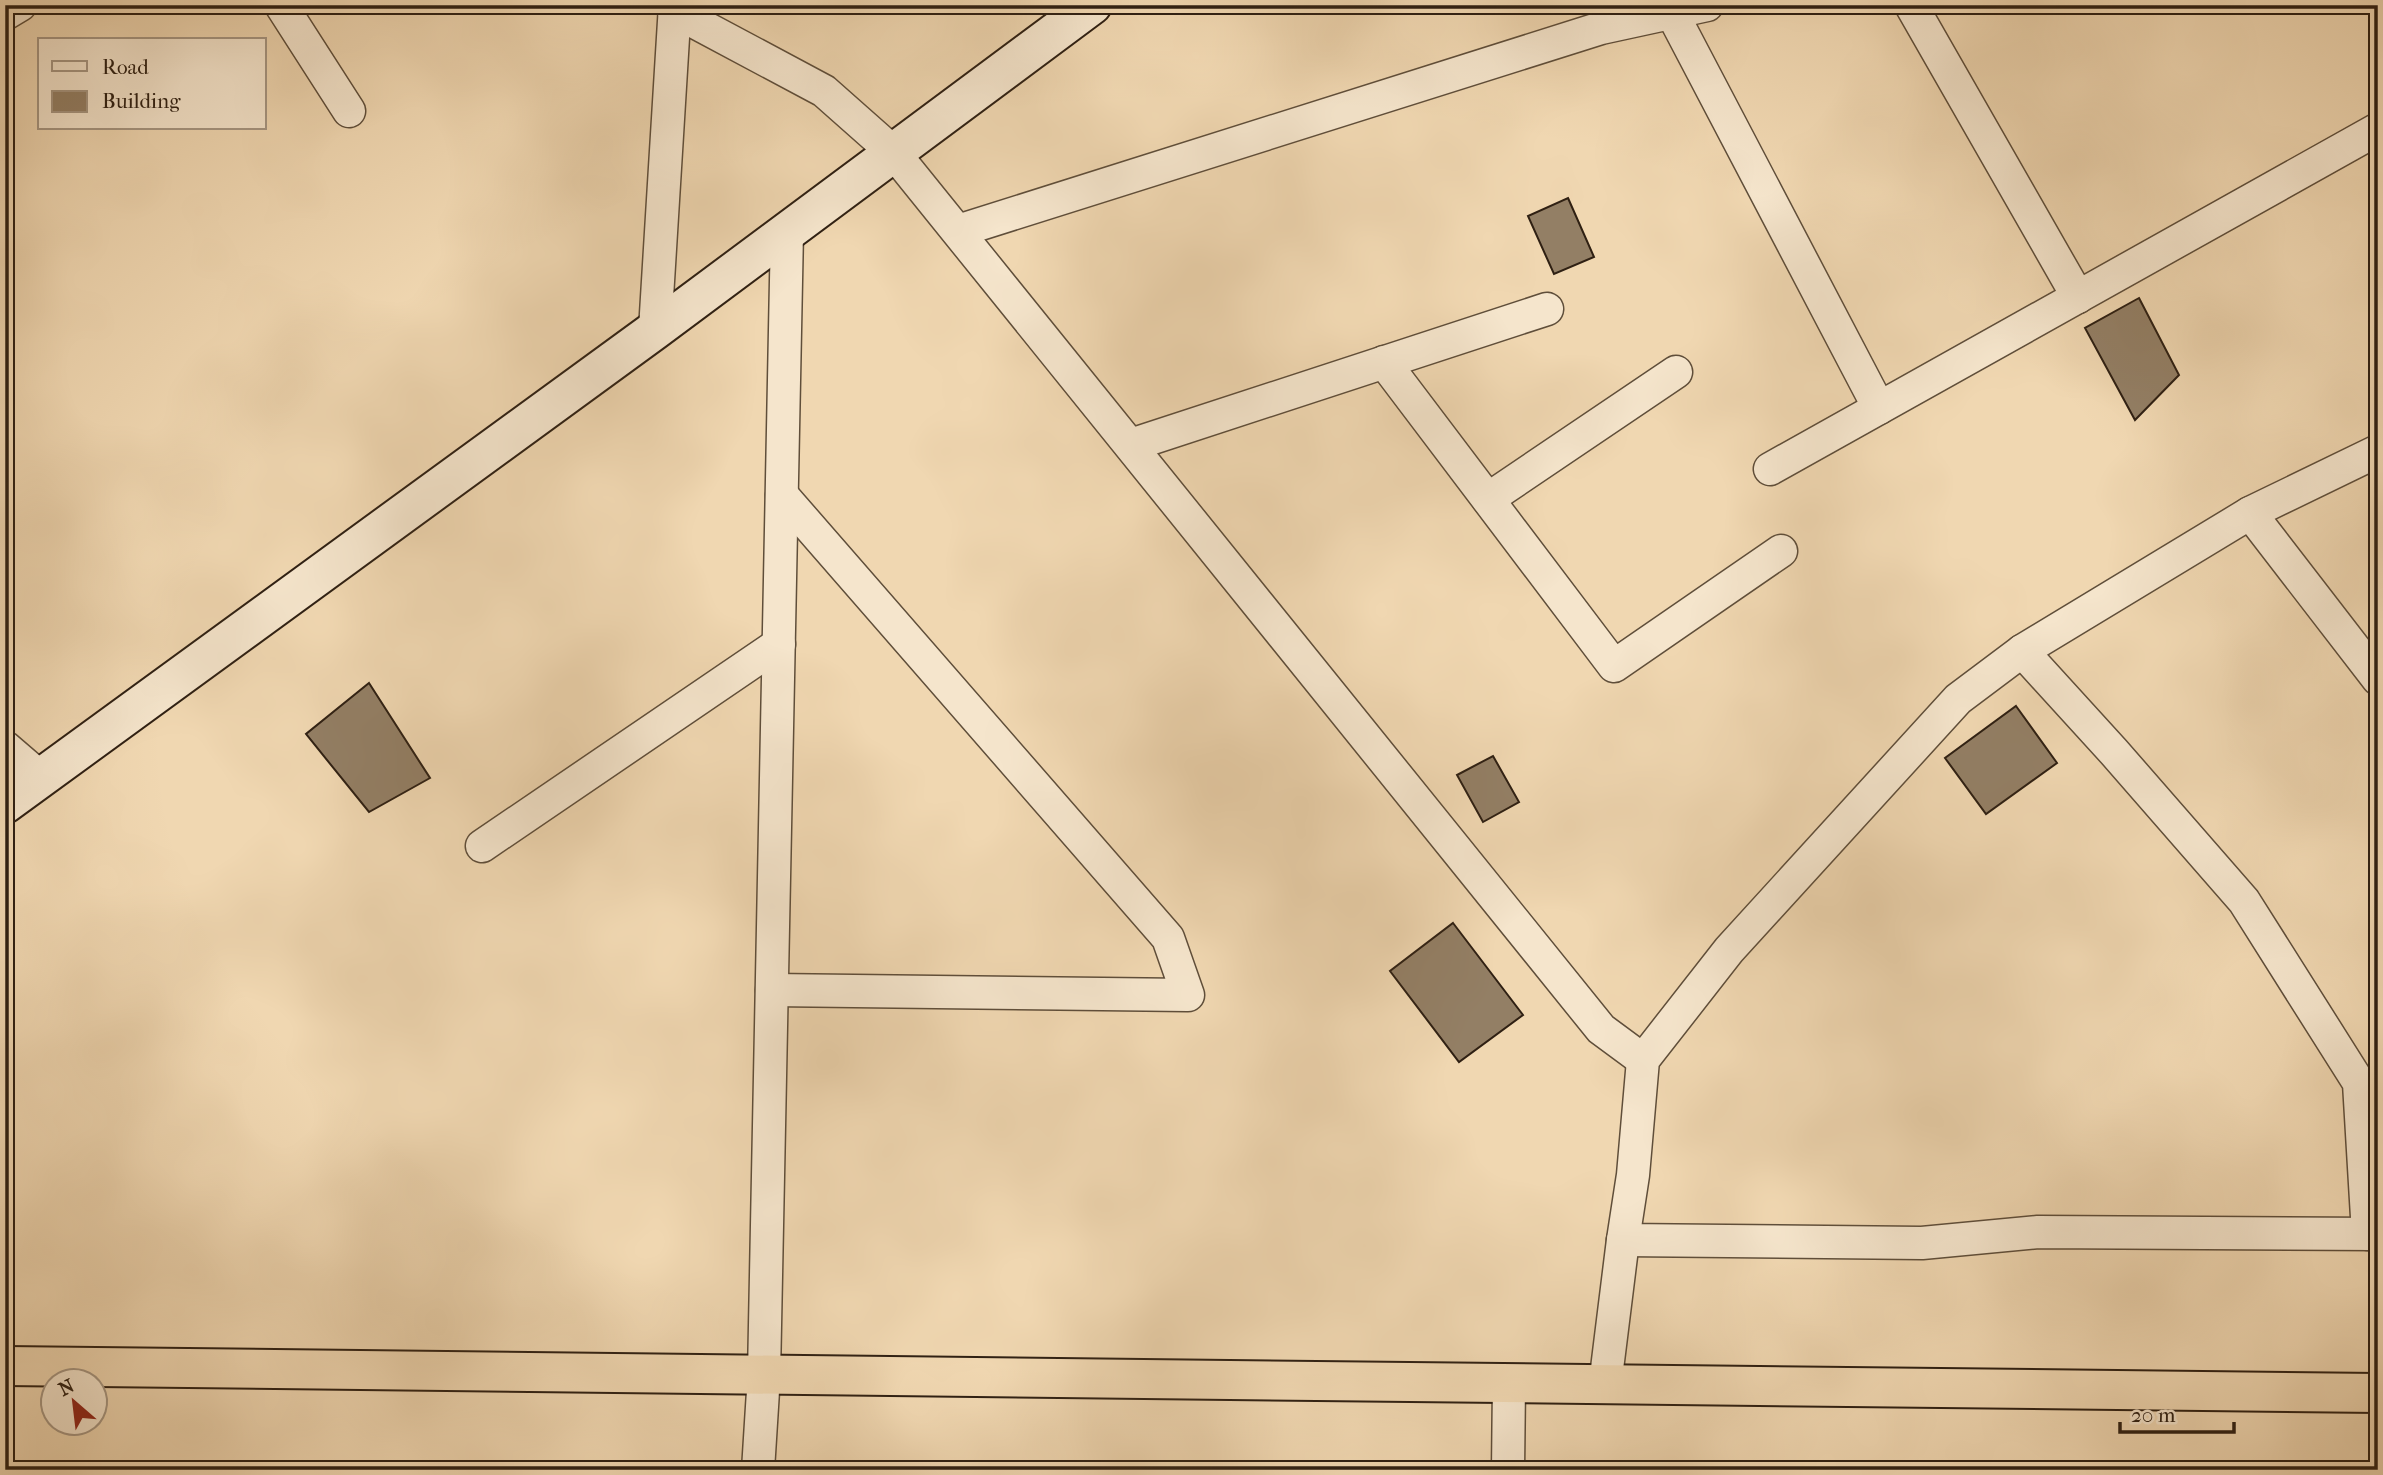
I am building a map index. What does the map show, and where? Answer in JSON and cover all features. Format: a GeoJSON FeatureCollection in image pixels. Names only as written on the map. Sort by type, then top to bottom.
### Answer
{"type":"FeatureCollection","features":[{"type":"Feature","properties":{"kind":"highway"},"geometry":{"type":"LineString","coordinates":[[5,1366],[2378,1393]]}},
{"type":"Feature","properties":{"kind":"main road"},"geometry":{"type":"LineString","coordinates":[[5,804],[655,330],[1092,5]]}},
{"type":"Feature","properties":{"kind":"street"},"geometry":{"type":"LineString","coordinates":[[5,14],[20,5]]}},
{"type":"Feature","properties":{"kind":"street"},"geometry":{"type":"LineString","coordinates":[[281,5],[349,111]]}},
{"type":"Feature","properties":{"kind":"street"},"geometry":{"type":"LineString","coordinates":[[958,231],[1601,28],[1707,5]]}},
{"type":"Feature","properties":{"kind":"street"},"geometry":{"type":"LineString","coordinates":[[1911,5],[2078,297]]}},
{"type":"Feature","properties":{"kind":"street"},"geometry":{"type":"LineString","coordinates":[[655,330],[674,8],[824,91],[894,153],[1601,1029],[1643,1060]]}},
{"type":"Feature","properties":{"kind":"street"},"geometry":{"type":"LineString","coordinates":[[1672,13],[1879,408]]}},
{"type":"Feature","properties":{"kind":"street"},"geometry":{"type":"LineString","coordinates":[[1770,469],[2378,129]]}},
{"type":"Feature","properties":{"kind":"street"},"geometry":{"type":"LineString","coordinates":[[758,1470],[764,1375],[788,232]]}},
{"type":"Feature","properties":{"kind":"street"},"geometry":{"type":"LineString","coordinates":[[1131,446],[1547,309]]}},
{"type":"Feature","properties":{"kind":"street"},"geometry":{"type":"LineString","coordinates":[[1384,362],[1615,666],[1781,551]]}},
{"type":"Feature","properties":{"kind":"street"},"geometry":{"type":"LineString","coordinates":[[1488,499],[1676,372]]}},
{"type":"Feature","properties":{"kind":"street"},"geometry":{"type":"LineString","coordinates":[[1605,1384],[1633,1175],[1643,1060],[1729,950],[1958,699],[2022,651],[2250,513],[2378,451]]}},
{"type":"Feature","properties":{"kind":"street"},"geometry":{"type":"LineString","coordinates":[[772,990],[1188,995],[1168,938],[782,495]]}},
{"type":"Feature","properties":{"kind":"street"},"geometry":{"type":"LineString","coordinates":[[2250,513],[2378,679]]}},
{"type":"Feature","properties":{"kind":"street"},"geometry":{"type":"LineString","coordinates":[[482,846],[779,644]]}},
{"type":"Feature","properties":{"kind":"street"},"geometry":{"type":"LineString","coordinates":[[1623,1240],[1922,1244],[2038,1232],[2373,1234],[2359,1083],[2244,901],[2022,651]]}},
{"type":"Feature","properties":{"kind":"street"},"geometry":{"type":"LineString","coordinates":[[5,747],[41,778]]}},
{"type":"Feature","properties":{"kind":"street"},"geometry":{"type":"LineString","coordinates":[[1507,1470],[1510,1384]]}},
{"type":"Feature","properties":{"kind":"building"},"geometry":{"type":"Polygon","coordinates":[[[1568,198],[1594,257],[1554,274],[1528,216],[1568,198]]]}},
{"type":"Feature","properties":{"kind":"building"},"geometry":{"type":"Polygon","coordinates":[[[2139,298],[2179,375],[2135,420],[2085,328],[2139,298]]]}},
{"type":"Feature","properties":{"kind":"building"},"geometry":{"type":"Polygon","coordinates":[[[369,683],[430,778],[369,812],[306,734],[369,683]]]}},
{"type":"Feature","properties":{"kind":"building"},"geometry":{"type":"Polygon","coordinates":[[[2016,706],[2057,763],[1986,814],[1945,758],[2016,706]]]}},
{"type":"Feature","properties":{"kind":"building"},"geometry":{"type":"Polygon","coordinates":[[[1493,756],[1519,802],[1483,822],[1457,775],[1493,756]]]}},
{"type":"Feature","properties":{"kind":"building"},"geometry":{"type":"Polygon","coordinates":[[[1453,923],[1523,1015],[1459,1062],[1390,971],[1453,923]]]}}]}
